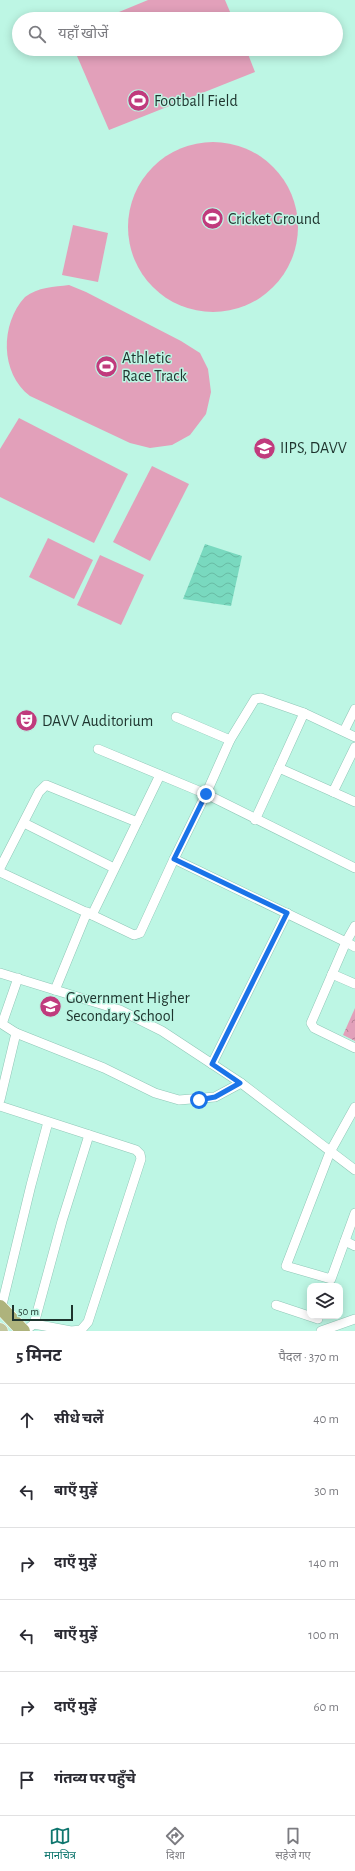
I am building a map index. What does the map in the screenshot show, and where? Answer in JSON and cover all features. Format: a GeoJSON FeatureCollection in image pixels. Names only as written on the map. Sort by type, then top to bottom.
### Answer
{"type":"FeatureCollection","features":[{"type":"Feature","properties":{"kind":"highway"},"geometry":{"type":"LineString","coordinates":[[1,1308],[28,1329]]}},
{"type":"Feature","properties":{"kind":"street"},"geometry":{"type":"LineString","coordinates":[[0,872],[134,935],[140,933],[230,740],[255,699],[261,698],[304,714],[344,731],[355,738]]}},
{"type":"Feature","properties":{"kind":"street"},"geometry":{"type":"LineString","coordinates":[[344,731],[355,709]]}},
{"type":"Feature","properties":{"kind":"street"},"geometry":{"type":"LineString","coordinates":[[255,820],[304,714]]}},
{"type":"Feature","properties":{"kind":"street"},"geometry":{"type":"LineString","coordinates":[[176,717],[230,740]]}},
{"type":"Feature","properties":{"kind":"street"},"geometry":{"type":"LineString","coordinates":[[333,792],[355,747]]}},
{"type":"Feature","properties":{"kind":"street"},"geometry":{"type":"LineString","coordinates":[[98,748],[206,794],[255,820],[355,868]]}},
{"type":"Feature","properties":{"kind":"street"},"geometry":{"type":"LineString","coordinates":[[279,768],[355,802]]}},
{"type":"Feature","properties":{"kind":"street"},"geometry":{"type":"LineString","coordinates":[[55,990],[90,913],[160,775]]}},
{"type":"Feature","properties":{"kind":"street"},"geometry":{"type":"LineString","coordinates":[[0,868],[39,792],[46,785],[137,822]]}},
{"type":"Feature","properties":{"kind":"street"},"geometry":{"type":"LineString","coordinates":[[24,823],[114,868]]}},
{"type":"Feature","properties":{"kind":"street"},"geometry":{"type":"LineString","coordinates":[[174,859],[351,944]]}},
{"type":"Feature","properties":{"kind":"street"},"geometry":{"type":"LineString","coordinates":[[212,1064],[287,913]]}},
{"type":"Feature","properties":{"kind":"street"},"geometry":{"type":"LineString","coordinates":[[355,926],[351,944],[332,974],[311,1024],[314,1028],[355,1048]]}},
{"type":"Feature","properties":{"kind":"street"},"geometry":{"type":"LineString","coordinates":[[0,973],[120,1010],[138,1018],[240,1083],[355,1170]]}},
{"type":"Feature","properties":{"kind":"street"},"geometry":{"type":"LineString","coordinates":[[332,974],[355,984]]}},
{"type":"Feature","properties":{"kind":"street"},"geometry":{"type":"LineString","coordinates":[[18,978],[1,1024],[16,1033],[104,1068],[155,1093],[180,1100],[215,1097],[240,1083]]}},
{"type":"Feature","properties":{"kind":"street"},"geometry":{"type":"LineString","coordinates":[[0,1100],[16,1033]]}},
{"type":"Feature","properties":{"kind":"street"},"geometry":{"type":"LineString","coordinates":[[0,1106],[136,1150],[140,1154],[141,1159],[88,1322],[81,1330],[28,1329],[89,1135]]}},
{"type":"Feature","properties":{"kind":"street"},"geometry":{"type":"LineString","coordinates":[[355,1107],[330,1152],[286,1266],[330,1283],[355,1213]]}},
{"type":"Feature","properties":{"kind":"street"},"geometry":{"type":"LineString","coordinates":[[1,1308],[48,1122]]}},
{"type":"Feature","properties":{"kind":"street"},"geometry":{"type":"LineString","coordinates":[[345,1241],[355,1246]]}},
{"type":"Feature","properties":{"kind":"street"},"geometry":{"type":"LineString","coordinates":[[276,1305],[307,1315]]}},
{"type":"Feature","properties":{"kind":"street"},"geometry":{"type":"LineString","coordinates":[[321,1331],[355,1318]]}},
{"type":"Feature","properties":{"kind":"street"},"geometry":{"type":"LineString","coordinates":[[315,1331],[318,1319]]}},
{"type":"Feature","properties":{"kind":"green space"},"geometry":{"type":"Polygon","coordinates":[[[148,0],[225,0],[230,12],[119,12],[148,0]]]}},
{"type":"Feature","properties":{"kind":"green space","name":"Football Field"},"geometry":{"type":"Polygon","coordinates":[[[77,56],[249,56],[255,72],[109,130],[77,56]]]}},
{"type":"Feature","properties":{"kind":"green space","name":"Cricket Ground"},"geometry":{"type":"Polygon","coordinates":[[[213,142],[238,146],[253,152],[273,167],[288,187],[296,210],[298,227],[294,252],[288,267],[273,287],[253,302],[230,310],[213,312],[188,308],[173,302],[153,287],[138,267],[130,244],[128,227],[132,202],[138,187],[153,167],[173,152],[196,144],[213,142]]]}},
{"type":"Feature","properties":{"kind":"green space"},"geometry":{"type":"Polygon","coordinates":[[[73,225],[108,233],[98,282],[62,275],[73,225]]]}},
{"type":"Feature","properties":{"kind":"green space","name":"Athletic Race Track"},"geometry":{"type":"Polygon","coordinates":[[[69,285],[86,292],[181,341],[200,353],[208,369],[211,392],[206,414],[190,435],[172,445],[150,448],[130,443],[30,396],[20,386],[13,375],[7,348],[11,321],[17,308],[25,297],[35,291],[69,285]]]}},
{"type":"Feature","properties":{"kind":"green space"},"geometry":{"type":"Polygon","coordinates":[[[19,418],[128,474],[94,543],[0,497],[0,449],[19,418]]]}},
{"type":"Feature","properties":{"kind":"green space"},"geometry":{"type":"Polygon","coordinates":[[[152,466],[189,484],[150,561],[113,542],[152,466]]]}},
{"type":"Feature","properties":{"kind":"green space"},"geometry":{"type":"Polygon","coordinates":[[[48,538],[93,560],[74,599],[29,577],[48,538]]]}},
{"type":"Feature","properties":{"kind":"green space"},"geometry":{"type":"Polygon","coordinates":[[[100,555],[144,575],[121,625],[77,605],[100,555]]]}},
{"type":"Feature","properties":{"kind":"green space"},"geometry":{"type":"Polygon","coordinates":[[[355,1008],[355,1041],[343,1035],[355,1008]]]}},
{"type":"Feature","properties":{"kind":"water"},"geometry":{"type":"Polygon","coordinates":[[[205,544],[242,556],[231,606],[183,599],[205,544]]]}},
{"type":"Feature","properties":{"kind":"place","name":"Football Field"},"geometry":{"type":"Point","coordinates":[139,101]}},
{"type":"Feature","properties":{"kind":"place","name":"Cricket Ground"},"geometry":{"type":"Point","coordinates":[213,219]}},
{"type":"Feature","properties":{"kind":"place","name":"Athletic Race Track"},"geometry":{"type":"Point","coordinates":[107,367]}},
{"type":"Feature","properties":{"kind":"place","name":"IIPS, DAVV"},"geometry":{"type":"Point","coordinates":[265,448]}},
{"type":"Feature","properties":{"kind":"place","name":"DAVV Auditorium"},"geometry":{"type":"Point","coordinates":[26,721]}},
{"type":"Feature","properties":{"kind":"place","name":"Government Higher Secondary School"},"geometry":{"type":"Point","coordinates":[50,1007]}},
{"type":"Feature","properties":{"kind":"route"},"geometry":{"type":"LineString","coordinates":[[199,1100],[215,1097],[240,1083],[212,1064],[287,913],[174,859],[206,794]]}}]}
